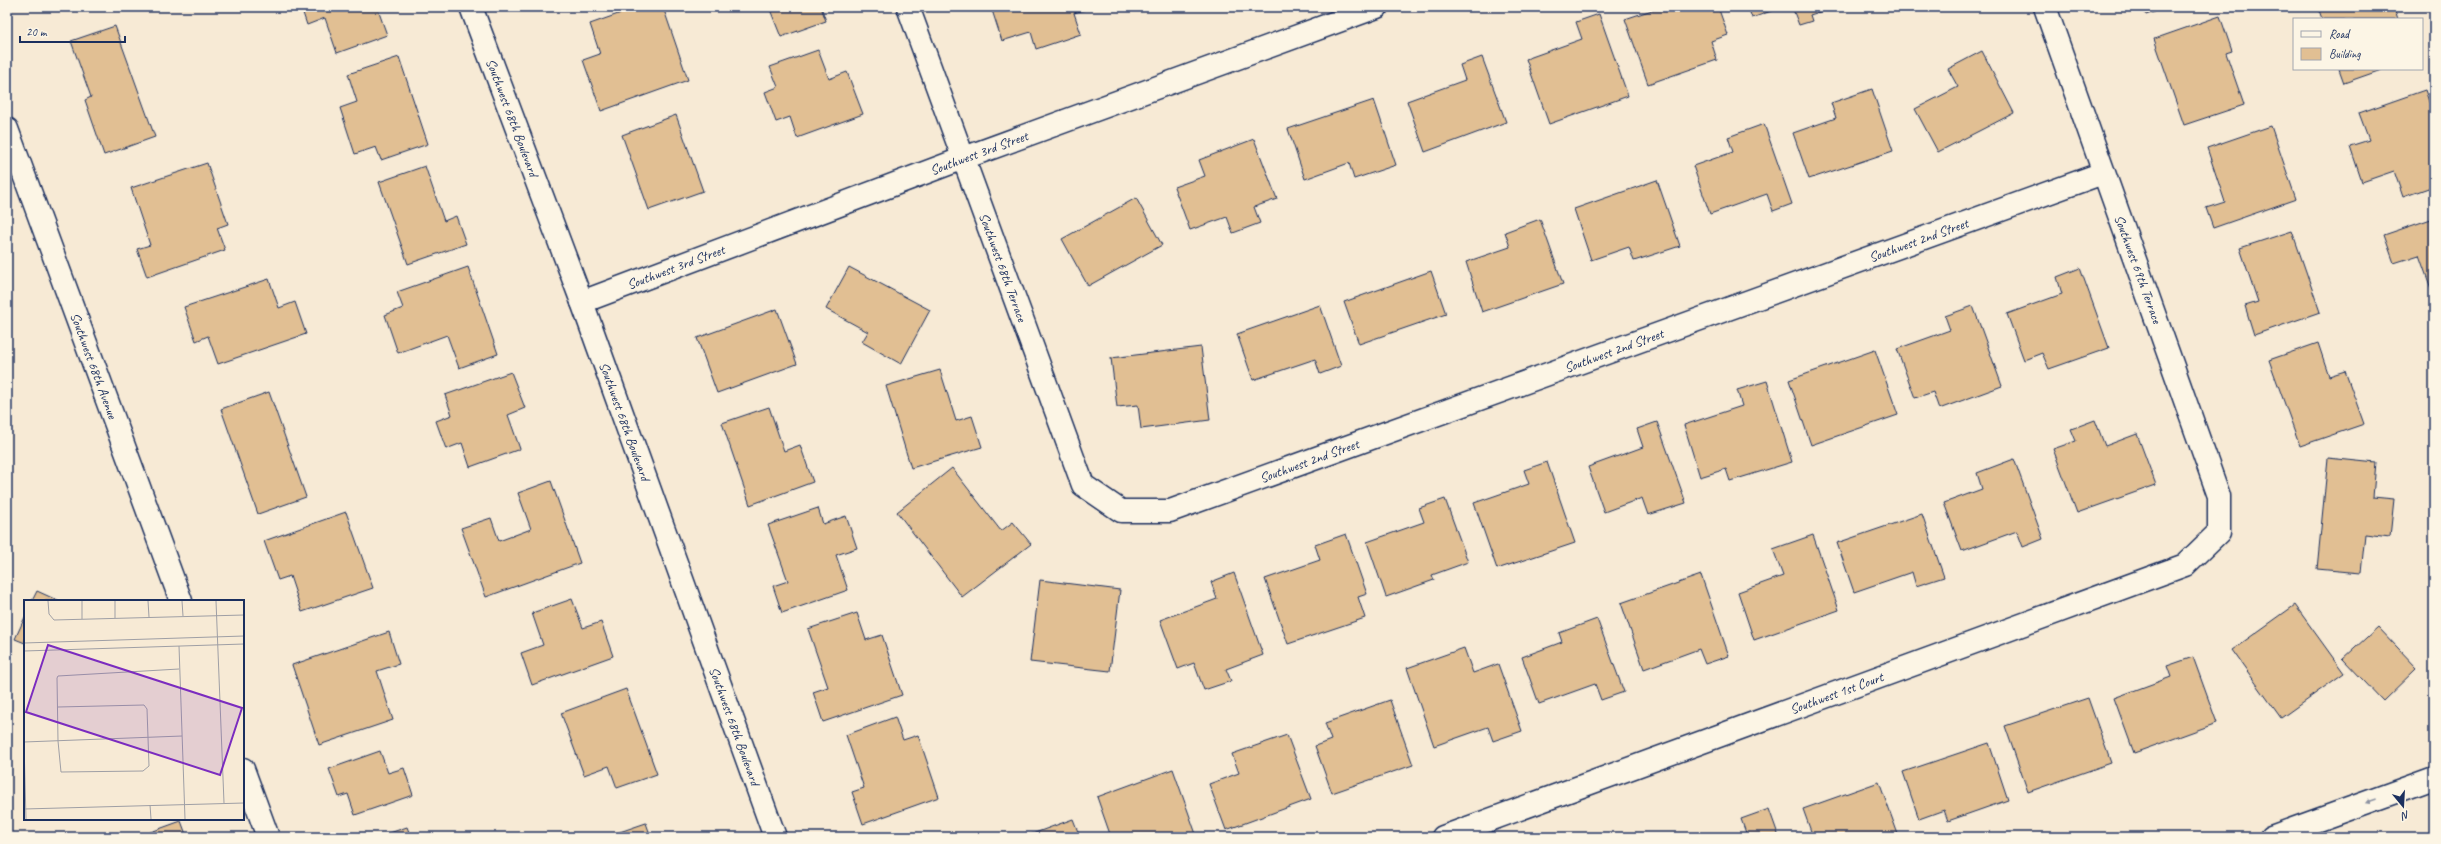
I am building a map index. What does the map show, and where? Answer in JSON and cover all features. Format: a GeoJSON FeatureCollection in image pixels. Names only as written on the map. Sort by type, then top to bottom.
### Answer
{"type":"FeatureCollection","features":[{"type":"Feature","properties":{"kind":"main road","name":"Southwest 68th Boulevard"},"geometry":{"type":"LineString","coordinates":[[471,7],[582,302],[775,837]]}},
{"type":"Feature","properties":{"kind":"main road","name":"Southwest 68th Terrace"},"geometry":{"type":"LineString","coordinates":[[908,7],[1083,485],[1121,511]]}},
{"type":"Feature","properties":{"kind":"main road","name":"Southwest 3rd Street"},"geometry":{"type":"LineString","coordinates":[[582,302],[964,158],[1377,7]]}},
{"type":"Feature","properties":{"kind":"main road","name":"Southwest 69th Terrace"},"geometry":{"type":"LineString","coordinates":[[2045,7],[2219,496],[2219,532]]}},
{"type":"Feature","properties":{"kind":"main road","name":"Southwest 68th Avenue"},"geometry":{"type":"LineString","coordinates":[[7,129],[181,600]]}},
{"type":"Feature","properties":{"kind":"main road","name":"Southwest 2nd Street"},"geometry":{"type":"LineString","coordinates":[[1121,511],[1170,511],[2103,172]]}},
{"type":"Feature","properties":{"kind":"main road","name":"Southwest 1st Court"},"geometry":{"type":"LineString","coordinates":[[1443,837],[2185,565],[2219,532]]}},
{"type":"Feature","properties":{"kind":"main road"},"geometry":{"type":"LineString","coordinates":[[244,772],[268,837]]}},
{"type":"Feature","properties":{"kind":"main road"},"geometry":{"type":"LineString","coordinates":[[2271,837],[2434,778]]}},
{"type":"Feature","properties":{"kind":"building"},"geometry":{"type":"Polygon","coordinates":[[[301,7],[377,7],[387,35],[337,53],[325,18],[307,25],[301,7]]]}},
{"type":"Feature","properties":{"kind":"building"},"geometry":{"type":"Polygon","coordinates":[[[638,7],[663,7],[688,80],[601,111],[583,60],[600,54],[590,24],[638,7]]]}},
{"type":"Feature","properties":{"kind":"building"},"geometry":{"type":"Polygon","coordinates":[[[769,7],[821,7],[826,21],[781,37],[769,7]]]}},
{"type":"Feature","properties":{"kind":"building"},"geometry":{"type":"Polygon","coordinates":[[[991,7],[1090,8],[1074,13],[1081,34],[1036,49],[1031,32],[1002,41],[991,7]]]}},
{"type":"Feature","properties":{"kind":"building"},"geometry":{"type":"Polygon","coordinates":[[[1661,7],[1718,7],[1728,35],[1711,41],[1717,60],[1648,84],[1625,19],[1661,7]]]}},
{"type":"Feature","properties":{"kind":"building"},"geometry":{"type":"Polygon","coordinates":[[[1748,7],[1782,7],[1752,18],[1748,7]]]}},
{"type":"Feature","properties":{"kind":"building"},"geometry":{"type":"Polygon","coordinates":[[[1792,7],[1828,7],[1829,9],[1810,15],[1812,21],[1799,25],[1792,7]]]}},
{"type":"Feature","properties":{"kind":"building"},"geometry":{"type":"Polygon","coordinates":[[[2143,7],[2168,7],[2146,15],[2143,7]]]}},
{"type":"Feature","properties":{"kind":"building"},"geometry":{"type":"Polygon","coordinates":[[[2318,7],[2394,7],[2398,18],[2322,18],[2318,7]]]}},
{"type":"Feature","properties":{"kind":"building"},"geometry":{"type":"Polygon","coordinates":[[[1599,14],[1628,96],[1549,124],[1526,59],[1582,39],[1576,22],[1599,14]]]}},
{"type":"Feature","properties":{"kind":"building"},"geometry":{"type":"Polygon","coordinates":[[[2220,16],[2232,51],[2226,53],[2244,105],[2184,125],[2154,39],[2220,16]]]}},
{"type":"Feature","properties":{"kind":"building"},"geometry":{"type":"Polygon","coordinates":[[[115,26],[155,137],[104,155],[85,100],[91,97],[71,41],[115,26]]]}},
{"type":"Feature","properties":{"kind":"building"},"geometry":{"type":"Polygon","coordinates":[[[818,50],[829,79],[847,72],[863,114],[797,138],[790,117],[776,122],[765,92],[778,87],[770,67],[818,50]]]}},
{"type":"Feature","properties":{"kind":"building"},"geometry":{"type":"Polygon","coordinates":[[[1982,51],[2014,113],[1938,152],[1915,109],[1958,87],[1948,69],[1982,51]]]}},
{"type":"Feature","properties":{"kind":"building"},"geometry":{"type":"Polygon","coordinates":[[[399,57],[428,144],[381,160],[376,147],[355,154],[340,108],[357,102],[348,74],[399,57]]]}},
{"type":"Feature","properties":{"kind":"building"},"geometry":{"type":"Polygon","coordinates":[[[1482,57],[1506,122],[1425,152],[1407,101],[1465,80],[1460,65],[1482,57]]]}},
{"type":"Feature","properties":{"kind":"building"},"geometry":{"type":"Polygon","coordinates":[[[2339,70],[2381,70],[2344,83],[2339,70]]]}},
{"type":"Feature","properties":{"kind":"building"},"geometry":{"type":"Polygon","coordinates":[[[1872,89],[1893,151],[1809,179],[1793,133],[1836,118],[1831,103],[1872,89]]]}},
{"type":"Feature","properties":{"kind":"building"},"geometry":{"type":"Polygon","coordinates":[[[2425,90],[2434,116],[2434,186],[2403,197],[2394,171],[2362,182],[2350,146],[2369,140],[2359,113],[2425,90]]]}},
{"type":"Feature","properties":{"kind":"building"},"geometry":{"type":"Polygon","coordinates":[[[1374,100],[1396,165],[1354,179],[1349,163],[1305,179],[1288,129],[1374,100]]]}},
{"type":"Feature","properties":{"kind":"building"},"geometry":{"type":"Polygon","coordinates":[[[676,115],[703,191],[649,210],[622,135],[676,115]]]}},
{"type":"Feature","properties":{"kind":"building"},"geometry":{"type":"Polygon","coordinates":[[[1764,124],[1792,204],[1773,211],[1767,194],[1710,214],[1693,166],[1733,152],[1728,137],[1764,124]]]}},
{"type":"Feature","properties":{"kind":"building"},"geometry":{"type":"Polygon","coordinates":[[[2271,126],[2296,199],[2213,228],[2206,208],[2225,202],[2207,148],[2271,126]]]}},
{"type":"Feature","properties":{"kind":"building"},"geometry":{"type":"Polygon","coordinates":[[[1254,139],[1277,199],[1254,207],[1260,223],[1233,233],[1227,217],[1190,230],[1174,187],[1205,176],[1199,160],[1254,139]]]}},
{"type":"Feature","properties":{"kind":"building"},"geometry":{"type":"Polygon","coordinates":[[[207,163],[228,224],[217,228],[225,250],[147,277],[137,249],[150,245],[131,188],[207,163]]]}},
{"type":"Feature","properties":{"kind":"building"},"geometry":{"type":"Polygon","coordinates":[[[425,166],[444,221],[456,216],[466,244],[408,264],[379,182],[425,166]]]}},
{"type":"Feature","properties":{"kind":"building"},"geometry":{"type":"Polygon","coordinates":[[[1657,180],[1680,246],[1634,261],[1629,247],[1591,260],[1574,209],[1657,180]]]}},
{"type":"Feature","properties":{"kind":"building"},"geometry":{"type":"Polygon","coordinates":[[[1136,198],[1162,245],[1088,286],[1062,239],[1136,198]]]}},
{"type":"Feature","properties":{"kind":"building"},"geometry":{"type":"Polygon","coordinates":[[[2434,218],[2434,297],[2419,255],[2394,263],[2384,235],[2434,218]]]}},
{"type":"Feature","properties":{"kind":"building"},"geometry":{"type":"Polygon","coordinates":[[[1540,219],[1563,284],[1482,312],[1466,262],[1510,247],[1505,232],[1540,219]]]}},
{"type":"Feature","properties":{"kind":"building"},"geometry":{"type":"Polygon","coordinates":[[[2292,231],[2320,312],[2254,335],[2245,306],[2258,302],[2240,248],[2292,231]]]}},
{"type":"Feature","properties":{"kind":"building"},"geometry":{"type":"Polygon","coordinates":[[[468,267],[498,354],[459,368],[447,335],[398,353],[385,315],[403,308],[397,292],[468,267]]]}},
{"type":"Feature","properties":{"kind":"building"},"geometry":{"type":"Polygon","coordinates":[[[849,267],[930,310],[901,364],[862,342],[868,332],[826,309],[849,267]]]}},
{"type":"Feature","properties":{"kind":"building"},"geometry":{"type":"Polygon","coordinates":[[[2080,268],[2109,348],[2049,369],[2042,353],[2024,360],[2007,314],[2062,294],[2057,277],[2080,268]]]}},
{"type":"Feature","properties":{"kind":"building"},"geometry":{"type":"Polygon","coordinates":[[[1431,271],[1446,314],[1359,344],[1344,302],[1431,271]]]}},
{"type":"Feature","properties":{"kind":"building"},"geometry":{"type":"Polygon","coordinates":[[[269,279],[279,308],[295,302],[306,334],[218,364],[208,336],[196,341],[184,307],[269,279]]]}},
{"type":"Feature","properties":{"kind":"building"},"geometry":{"type":"Polygon","coordinates":[[[1320,305],[1341,366],[1320,374],[1315,359],[1253,380],[1237,334],[1320,305]]]}},
{"type":"Feature","properties":{"kind":"building"},"geometry":{"type":"Polygon","coordinates":[[[1973,306],[2002,386],[1939,409],[1933,392],[1915,398],[1897,349],[1950,330],[1945,316],[1973,306]]]}},
{"type":"Feature","properties":{"kind":"building"},"geometry":{"type":"Polygon","coordinates":[[[777,309],[797,364],[717,393],[697,338],[777,309]]]}},
{"type":"Feature","properties":{"kind":"building"},"geometry":{"type":"Polygon","coordinates":[[[2318,343],[2329,376],[2345,371],[2364,424],[2300,446],[2269,360],[2318,343]]]}},
{"type":"Feature","properties":{"kind":"building"},"geometry":{"type":"Polygon","coordinates":[[[1201,347],[1210,420],[1141,429],[1138,405],[1117,407],[1111,358],[1201,347]]]}},
{"type":"Feature","properties":{"kind":"building"},"geometry":{"type":"Polygon","coordinates":[[[1875,350],[1898,415],[1811,445],[1789,380],[1875,350]]]}},
{"type":"Feature","properties":{"kind":"building"},"geometry":{"type":"Polygon","coordinates":[[[940,370],[956,421],[972,416],[982,447],[911,468],[886,386],[940,370]]]}},
{"type":"Feature","properties":{"kind":"building"},"geometry":{"type":"Polygon","coordinates":[[[511,372],[525,408],[508,415],[520,449],[470,467],[462,443],[446,449],[436,421],[452,415],[445,395],[511,372]]]}},
{"type":"Feature","properties":{"kind":"building"},"geometry":{"type":"Polygon","coordinates":[[[1767,381],[1792,462],[1730,481],[1726,469],[1700,477],[1684,425],[1742,406],[1737,390],[1767,381]]]}},
{"type":"Feature","properties":{"kind":"building"},"geometry":{"type":"Polygon","coordinates":[[[269,392],[306,497],[258,514],[221,409],[269,392]]]}},
{"type":"Feature","properties":{"kind":"building"},"geometry":{"type":"Polygon","coordinates":[[[769,407],[784,451],[800,445],[813,482],[750,505],[722,423],[769,407]]]}},
{"type":"Feature","properties":{"kind":"building"},"geometry":{"type":"Polygon","coordinates":[[[2095,420],[2105,446],[2137,434],[2156,485],[2077,513],[2053,449],[2076,441],[2071,429],[2095,420]]]}},
{"type":"Feature","properties":{"kind":"building"},"geometry":{"type":"Polygon","coordinates":[[[1657,422],[1686,503],[1648,515],[1642,498],[1604,512],[1588,467],[1643,447],[1637,429],[1657,422]]]}},
{"type":"Feature","properties":{"kind":"building"},"geometry":{"type":"Polygon","coordinates":[[[2328,458],[2376,463],[2373,497],[2394,499],[2390,537],[2365,534],[2361,573],[2317,569],[2328,458]]]}},
{"type":"Feature","properties":{"kind":"building"},"geometry":{"type":"Polygon","coordinates":[[[2014,459],[2043,539],[2023,547],[2017,531],[1962,551],[1944,503],[1982,489],[1977,473],[2014,459]]]}},
{"type":"Feature","properties":{"kind":"building"},"geometry":{"type":"Polygon","coordinates":[[[1547,462],[1575,543],[1497,569],[1474,503],[1529,484],[1524,470],[1547,462]]]}},
{"type":"Feature","properties":{"kind":"building"},"geometry":{"type":"Polygon","coordinates":[[[952,468],[1001,531],[1013,522],[1031,544],[962,597],[897,512],[952,468]]]}},
{"type":"Feature","properties":{"kind":"building"},"geometry":{"type":"Polygon","coordinates":[[[551,481],[580,563],[486,597],[461,528],[491,518],[499,541],[531,529],[518,493],[551,481]]]}},
{"type":"Feature","properties":{"kind":"building"},"geometry":{"type":"Polygon","coordinates":[[[1445,499],[1468,562],[1432,575],[1434,580],[1386,597],[1367,542],[1424,522],[1419,508],[1445,499]]]}},
{"type":"Feature","properties":{"kind":"building"},"geometry":{"type":"Polygon","coordinates":[[[818,508],[823,524],[846,516],[857,548],[836,555],[848,590],[782,613],[773,586],[788,581],[768,525],[818,508]]]}},
{"type":"Feature","properties":{"kind":"building"},"geometry":{"type":"Polygon","coordinates":[[[346,512],[373,588],[302,612],[290,576],[278,580],[264,541],[346,512]]]}},
{"type":"Feature","properties":{"kind":"building"},"geometry":{"type":"Polygon","coordinates":[[[1922,514],[1944,577],[1916,586],[1912,572],[1854,592],[1837,543],[1922,514]]]}},
{"type":"Feature","properties":{"kind":"building"},"geometry":{"type":"Polygon","coordinates":[[[1346,534],[1367,594],[1358,597],[1365,618],[1288,644],[1265,579],[1320,560],[1315,545],[1346,534]]]}},
{"type":"Feature","properties":{"kind":"building"},"geometry":{"type":"Polygon","coordinates":[[[1813,535],[1839,610],[1754,640],[1738,592],[1783,576],[1773,549],[1813,535]]]}},
{"type":"Feature","properties":{"kind":"building"},"geometry":{"type":"Polygon","coordinates":[[[1234,573],[1263,655],[1226,669],[1231,681],[1204,690],[1194,663],[1178,669],[1160,620],[1217,599],[1211,582],[1234,573]]]}},
{"type":"Feature","properties":{"kind":"building"},"geometry":{"type":"Polygon","coordinates":[[[1701,575],[1729,656],[1705,664],[1699,649],[1644,669],[1621,603],[1701,575]]]}},
{"type":"Feature","properties":{"kind":"building"},"geometry":{"type":"Polygon","coordinates":[[[1040,580],[1120,590],[1110,671],[1030,662],[1040,580]]]}},
{"type":"Feature","properties":{"kind":"building"},"geometry":{"type":"Polygon","coordinates":[[[37,591],[57,600],[32,600],[37,591]]]}},
{"type":"Feature","properties":{"kind":"building"},"geometry":{"type":"Polygon","coordinates":[[[572,599],[583,628],[601,622],[613,656],[532,685],[521,653],[543,645],[532,613],[572,599]]]}},
{"type":"Feature","properties":{"kind":"building"},"geometry":{"type":"Polygon","coordinates":[[[2295,605],[2344,673],[2281,718],[2232,650],[2295,605]]]}},
{"type":"Feature","properties":{"kind":"building"},"geometry":{"type":"Polygon","coordinates":[[[857,613],[866,640],[882,635],[902,695],[823,722],[813,692],[828,687],[808,629],[857,613]]]}},
{"type":"Feature","properties":{"kind":"building"},"geometry":{"type":"Polygon","coordinates":[[[24,619],[24,643],[15,639],[24,619]]]}},
{"type":"Feature","properties":{"kind":"building"},"geometry":{"type":"Polygon","coordinates":[[[1597,619],[1624,692],[1601,700],[1595,684],[1539,704],[1522,657],[1562,642],[1559,633],[1597,619]]]}},
{"type":"Feature","properties":{"kind":"building"},"geometry":{"type":"Polygon","coordinates":[[[2378,627],[2417,668],[2383,701],[2343,659],[2378,627]]]}},
{"type":"Feature","properties":{"kind":"building"},"geometry":{"type":"Polygon","coordinates":[[[389,632],[399,664],[377,671],[393,720],[319,745],[292,665],[389,632]]]}},
{"type":"Feature","properties":{"kind":"building"},"geometry":{"type":"Polygon","coordinates":[[[1464,648],[1473,673],[1498,664],[1522,731],[1493,741],[1488,727],[1434,746],[1407,668],[1464,648]]]}},
{"type":"Feature","properties":{"kind":"building"},"geometry":{"type":"Polygon","coordinates":[[[2193,657],[2217,723],[2134,753],[2114,698],[2171,677],[2167,666],[2193,657]]]}},
{"type":"Feature","properties":{"kind":"building"},"geometry":{"type":"Polygon","coordinates":[[[626,689],[657,774],[617,788],[609,766],[584,775],[561,713],[626,689]]]}},
{"type":"Feature","properties":{"kind":"building"},"geometry":{"type":"Polygon","coordinates":[[[2088,698],[2111,763],[2028,792],[2005,726],[2088,698]]]}},
{"type":"Feature","properties":{"kind":"building"},"geometry":{"type":"Polygon","coordinates":[[[1390,700],[1413,765],[1332,793],[1315,746],[1331,740],[1325,723],[1390,700]]]}},
{"type":"Feature","properties":{"kind":"building"},"geometry":{"type":"Polygon","coordinates":[[[895,717],[903,740],[918,735],[939,797],[863,824],[852,792],[864,788],[846,735],[895,717]]]}},
{"type":"Feature","properties":{"kind":"building"},"geometry":{"type":"Polygon","coordinates":[[[1287,735],[1311,799],[1226,830],[1209,784],[1239,773],[1232,754],[1287,735]]]}},
{"type":"Feature","properties":{"kind":"building"},"geometry":{"type":"Polygon","coordinates":[[[1989,743],[2008,800],[1948,821],[1944,810],[1919,819],[1903,772],[1989,743]]]}},
{"type":"Feature","properties":{"kind":"building"},"geometry":{"type":"Polygon","coordinates":[[[380,751],[388,773],[404,768],[413,795],[355,815],[348,794],[339,797],[329,769],[380,751]]]}},
{"type":"Feature","properties":{"kind":"building"},"geometry":{"type":"Polygon","coordinates":[[[1173,769],[1197,837],[1111,837],[1097,797],[1173,769]]]}},
{"type":"Feature","properties":{"kind":"building"},"geometry":{"type":"Polygon","coordinates":[[[1879,782],[1899,837],[1813,837],[1803,809],[1879,782]]]}},
{"type":"Feature","properties":{"kind":"building"},"geometry":{"type":"Polygon","coordinates":[[[1769,809],[1779,837],[1733,837],[1746,833],[1741,819],[1769,809]]]}},
{"type":"Feature","properties":{"kind":"building"},"geometry":{"type":"Polygon","coordinates":[[[1073,819],[1080,837],[1024,837],[1073,819]]]}},
{"type":"Feature","properties":{"kind":"building"},"geometry":{"type":"Polygon","coordinates":[[[181,821],[187,837],[137,837],[181,821]]]}},
{"type":"Feature","properties":{"kind":"building"},"geometry":{"type":"Polygon","coordinates":[[[646,823],[651,837],[605,837],[646,823]]]}},
{"type":"Feature","properties":{"kind":"building"},"geometry":{"type":"Polygon","coordinates":[[[407,827],[411,837],[378,837],[407,827]]]}}]}
